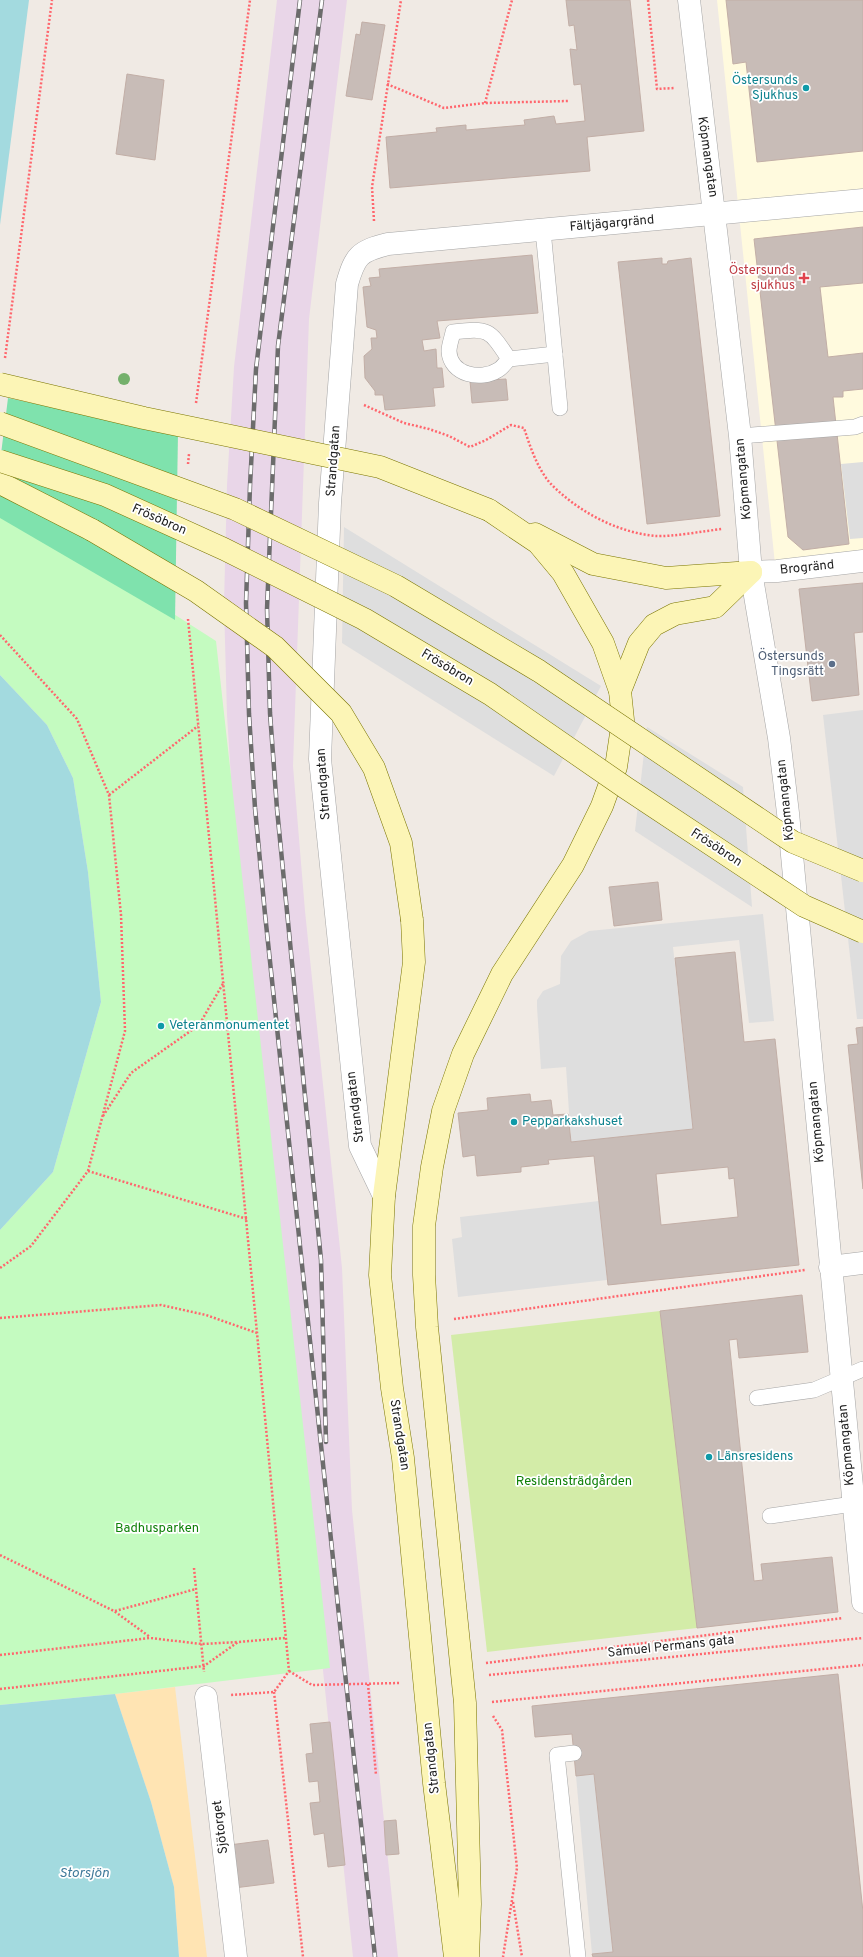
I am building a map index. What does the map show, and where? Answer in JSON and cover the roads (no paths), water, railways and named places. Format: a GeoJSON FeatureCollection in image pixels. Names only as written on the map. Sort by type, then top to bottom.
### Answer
{"type":"FeatureCollection","features":[{"type":"Feature","properties":{"kind":"main road"},"geometry":{"type":"LineString","coordinates":[[0,384],[144,418],[380,467],[489,510],[593,564],[666,578],[751,572]]}},
{"type":"Feature","properties":{"kind":"main road"},"geometry":{"type":"LineString","coordinates":[[0,423],[235,509],[396,586],[538,671],[793,842],[863,871]]}},
{"type":"Feature","properties":{"kind":"main road","name":"Frösöbron"},"geometry":{"type":"LineString","coordinates":[[0,461],[105,495],[224,549],[364,619],[490,694],[626,788],[804,906],[863,932]]}},
{"type":"Feature","properties":{"kind":"main road"},"geometry":{"type":"LineString","coordinates":[[0,483],[92,530],[196,591],[275,648],[340,713],[374,768],[401,843],[412,920],[414,962],[384,1196]]}},
{"type":"Feature","properties":{"kind":"main road"},"geometry":{"type":"LineString","coordinates":[[468,1957],[470,1904],[465,1703],[472,1677],[426,1327],[424,1226],[432,1166],[443,1111],[463,1054],[502,974],[573,865],[602,806],[616,767],[623,720],[620,691],[603,643],[563,573],[538,543],[489,510]]}},
{"type":"Feature","properties":{"kind":"main road"},"geometry":{"type":"LineString","coordinates":[[620,691],[639,643],[654,625],[675,614],[715,607],[751,572]]}},
{"type":"Feature","properties":{"kind":"main road","name":"Strandgatan"},"geometry":{"type":"LineString","coordinates":[[384,1196],[380,1275],[392,1388],[403,1458],[434,1783],[455,1957]]}},
{"type":"Feature","properties":{"kind":"street","name":"Köpmangatan"},"geometry":{"type":"LineString","coordinates":[[688,0],[715,214],[740,436],[751,572],[779,738],[788,814],[853,1504],[859,1532],[863,1602]]}},
{"type":"Feature","properties":{"kind":"street","name":"Fältjägargränd"},"geometry":{"type":"LineString","coordinates":[[369,250],[388,244],[863,200]]}},
{"type":"Feature","properties":{"kind":"street","name":"Strandgatan"},"geometry":{"type":"LineString","coordinates":[[369,250],[353,264],[347,284],[330,503],[320,759],[360,1146],[384,1196]]}},
{"type":"Feature","properties":{"kind":"street","name":"Brogränd"},"geometry":{"type":"LineString","coordinates":[[751,572],[777,571],[863,561]]}},
{"type":"Feature","properties":{"kind":"street"},"geometry":{"type":"LineString","coordinates":[[830,1267],[863,1263]]}},
{"type":"Feature","properties":{"kind":"street","name":"Sjötorget"},"geometry":{"type":"LineString","coordinates":[[206,1697],[236,1957]]}},
{"type":"Feature","properties":{"kind":"lane"},"geometry":{"type":"LineString","coordinates":[[543,230],[560,408]]}},
{"type":"Feature","properties":{"kind":"lane"},"geometry":{"type":"LineString","coordinates":[[509,358],[555,354]]}},
{"type":"Feature","properties":{"kind":"lane"},"geometry":{"type":"LineString","coordinates":[[740,436],[854,427],[863,424]]}},
{"type":"Feature","properties":{"kind":"lane"},"geometry":{"type":"LineString","coordinates":[[757,1398],[814,1390],[841,1380],[863,1369]]}},
{"type":"Feature","properties":{"kind":"lane"},"geometry":{"type":"LineString","coordinates":[[770,1516],[853,1504]]}},
{"type":"Feature","properties":{"kind":"lane"},"geometry":{"type":"LineString","coordinates":[[574,1753],[557,1755],[578,1957]]}},
{"type":"Feature","properties":{"kind":"water"},"geometry":{"type":"Polygon","coordinates":[[[0,0],[29,0],[0,225],[0,0]]]}},
{"type":"Feature","properties":{"kind":"water"},"geometry":{"type":"Polygon","coordinates":[[[0,675],[47,725],[73,778],[88,872],[101,1002],[53,1172],[0,1230],[0,675]]]}},
{"type":"Feature","properties":{"kind":"water","name":"Storsjön"},"geometry":{"type":"Polygon","coordinates":[[[115,1694],[151,1802],[174,1887],[179,1957],[0,1957],[0,1705],[115,1694]]]}},
{"type":"Feature","properties":{"kind":"railway"},"geometry":{"type":"LineString","coordinates":[[300,0],[256,369],[246,603],[249,714],[255,808],[265,914],[375,1957]]}},
{"type":"Feature","properties":{"kind":"railway"},"geometry":{"type":"LineString","coordinates":[[322,0],[278,346],[267,609],[270,713],[277,809],[321,1260],[326,1442]]}},
{"type":"Feature","properties":{"kind":"place","name":"Östersunds Sjukhus"},"geometry":{"type":"Point","coordinates":[806,88]}},
{"type":"Feature","properties":{"kind":"place","name":"Östersunds sjukhus"},"geometry":{"type":"Point","coordinates":[804,278]}},
{"type":"Feature","properties":{"kind":"place","name":"Östersunds Tingsrätt"},"geometry":{"type":"Point","coordinates":[832,664]}},
{"type":"Feature","properties":{"kind":"place","name":"Veteranmonumentet"},"geometry":{"type":"Point","coordinates":[161,1026]}},
{"type":"Feature","properties":{"kind":"place","name":"Pepparkakshuset"},"geometry":{"type":"Point","coordinates":[514,1122]}},
{"type":"Feature","properties":{"kind":"place","name":"Länsresidens"},"geometry":{"type":"Point","coordinates":[709,1457]}},
{"type":"Feature","properties":{"kind":"park label","name":"Residensträdgården"},"geometry":{"type":"Point","coordinates":[574,1482]}},
{"type":"Feature","properties":{"kind":"park label","name":"Badhusparken"},"geometry":{"type":"Point","coordinates":[157,1529]}}]}
